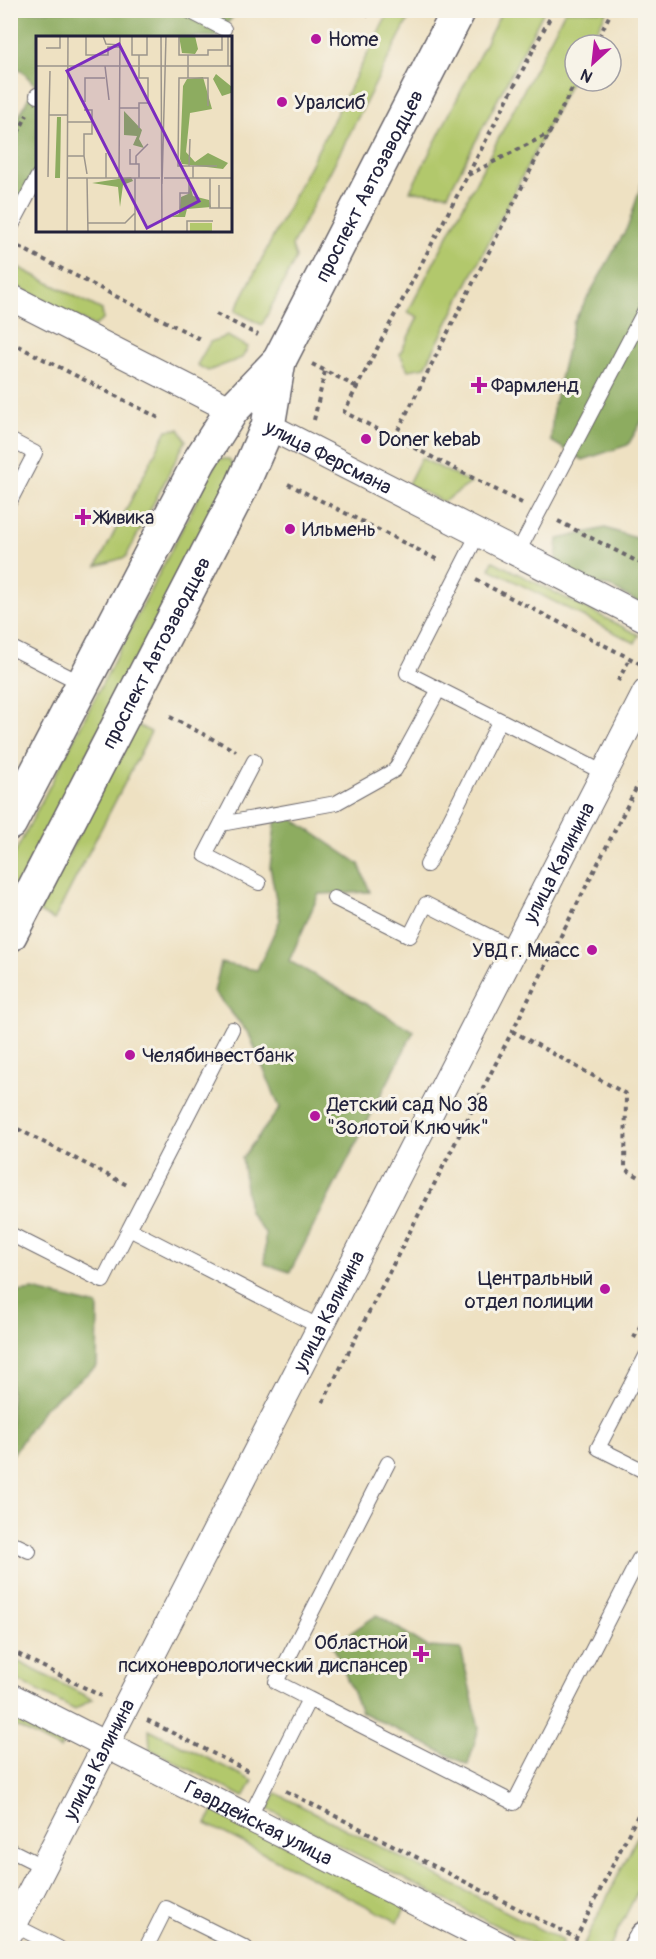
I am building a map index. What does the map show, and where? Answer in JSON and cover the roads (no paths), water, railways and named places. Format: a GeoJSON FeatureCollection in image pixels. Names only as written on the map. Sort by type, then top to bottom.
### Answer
{"type":"FeatureCollection","features":[{"type":"Feature","properties":{"kind":"main road","name":"проспект Автозаводцев"},"geometry":{"type":"LineString","coordinates":[[10,823],[200,460],[232,410],[279,361],[459,10]]}},
{"type":"Feature","properties":{"kind":"main road","name":"проспект Автозаводцев"},"geometry":{"type":"LineString","coordinates":[[10,935],[241,488],[268,426],[279,361]]}},
{"type":"Feature","properties":{"kind":"main road","name":"улица Ферсмана"},"geometry":{"type":"LineString","coordinates":[[232,410],[268,426]]}},
{"type":"Feature","properties":{"kind":"main road"},"geometry":{"type":"LineString","coordinates":[[640,1948],[645,1938]]}},
{"type":"Feature","properties":{"kind":"street","name":"улица Ферсмана"},"geometry":{"type":"LineString","coordinates":[[10,297],[232,410]]}},
{"type":"Feature","properties":{"kind":"street","name":"улица Ферсмана"},"geometry":{"type":"LineString","coordinates":[[268,426],[645,619]]}},
{"type":"Feature","properties":{"kind":"street","name":"улица Калинина"},"geometry":{"type":"LineString","coordinates":[[12,1929],[645,692]]}},
{"type":"Feature","properties":{"kind":"street","name":"Гвардейская улица"},"geometry":{"type":"LineString","coordinates":[[10,1696],[505,1948]]}},
{"type":"Feature","properties":{"kind":"lane"},"geometry":{"type":"LineString","coordinates":[[187,10],[221,33],[230,16]]}},
{"type":"Feature","properties":{"kind":"lane"},"geometry":{"type":"LineString","coordinates":[[10,229],[36,180]]}},
{"type":"Feature","properties":{"kind":"lane"},"geometry":{"type":"LineString","coordinates":[[517,554],[645,308]]}},
{"type":"Feature","properties":{"kind":"lane"},"geometry":{"type":"LineString","coordinates":[[10,440],[35,453],[10,501]]}},
{"type":"Feature","properties":{"kind":"lane"},"geometry":{"type":"LineString","coordinates":[[478,534],[407,673],[604,773]]}},
{"type":"Feature","properties":{"kind":"lane"},"geometry":{"type":"LineString","coordinates":[[10,646],[83,684]]}},
{"type":"Feature","properties":{"kind":"lane"},"geometry":{"type":"LineString","coordinates":[[221,824],[336,803],[395,770],[439,689]]}},
{"type":"Feature","properties":{"kind":"lane"},"geometry":{"type":"LineString","coordinates":[[427,865],[500,720]]}},
{"type":"Feature","properties":{"kind":"lane"},"geometry":{"type":"LineString","coordinates":[[254,760],[205,855],[259,883]]}},
{"type":"Feature","properties":{"kind":"lane"},"geometry":{"type":"LineString","coordinates":[[334,897],[410,936],[426,904],[514,949]]}},
{"type":"Feature","properties":{"kind":"lane"},"geometry":{"type":"LineString","coordinates":[[10,1234],[103,1281],[232,1029]]}},
{"type":"Feature","properties":{"kind":"lane"},"geometry":{"type":"LineString","coordinates":[[129,1229],[320,1327]]}},
{"type":"Feature","properties":{"kind":"lane"},"geometry":{"type":"LineString","coordinates":[[645,1356],[598,1448],[645,1472]]}},
{"type":"Feature","properties":{"kind":"lane"},"geometry":{"type":"LineString","coordinates":[[388,1463],[276,1682],[514,1803],[639,1559]]}},
{"type":"Feature","properties":{"kind":"lane"},"geometry":{"type":"LineString","coordinates":[[10,1542],[29,1551]]}},
{"type":"Feature","properties":{"kind":"lane"},"geometry":{"type":"LineString","coordinates":[[249,1818],[309,1699]]}},
{"type":"Feature","properties":{"kind":"lane"},"geometry":{"type":"LineString","coordinates":[[10,1850],[44,1867]]}},
{"type":"Feature","properties":{"kind":"lane"},"geometry":{"type":"LineString","coordinates":[[146,1948],[166,1908],[246,1948]]}},
{"type":"Feature","properties":{"kind":"lane"},"geometry":{"type":"LineString","coordinates":[[12,1929],[59,1948]]}},
{"type":"Feature","properties":{"kind":"place","name":"Home"},"geometry":{"type":"Point","coordinates":[316,39]}},
{"type":"Feature","properties":{"kind":"place","name":"Уралсиб"},"geometry":{"type":"Point","coordinates":[282,102]}},
{"type":"Feature","properties":{"kind":"place","name":"Фармленд"},"geometry":{"type":"Point","coordinates":[479,385]}},
{"type":"Feature","properties":{"kind":"place","name":"Doner kebab"},"geometry":{"type":"Point","coordinates":[366,439]}},
{"type":"Feature","properties":{"kind":"place","name":"Живика"},"geometry":{"type":"Point","coordinates":[83,517]}},
{"type":"Feature","properties":{"kind":"place","name":"Ильмень"},"geometry":{"type":"Point","coordinates":[290,529]}},
{"type":"Feature","properties":{"kind":"place","name":"УВД г. Миасс"},"geometry":{"type":"Point","coordinates":[592,950]}},
{"type":"Feature","properties":{"kind":"place","name":"Челябинвестбанк"},"geometry":{"type":"Point","coordinates":[130,1055]}},
{"type":"Feature","properties":{"kind":"place","name":"Детский сад № 38 \"Золотой Ключик\""},"geometry":{"type":"Point","coordinates":[315,1116]}},
{"type":"Feature","properties":{"kind":"place","name":"Центральный отдел полиции"},"geometry":{"type":"Point","coordinates":[605,1289]}},
{"type":"Feature","properties":{"kind":"place","name":"Областной психоневрологический диспансер"},"geometry":{"type":"Point","coordinates":[421,1654]}}]}
